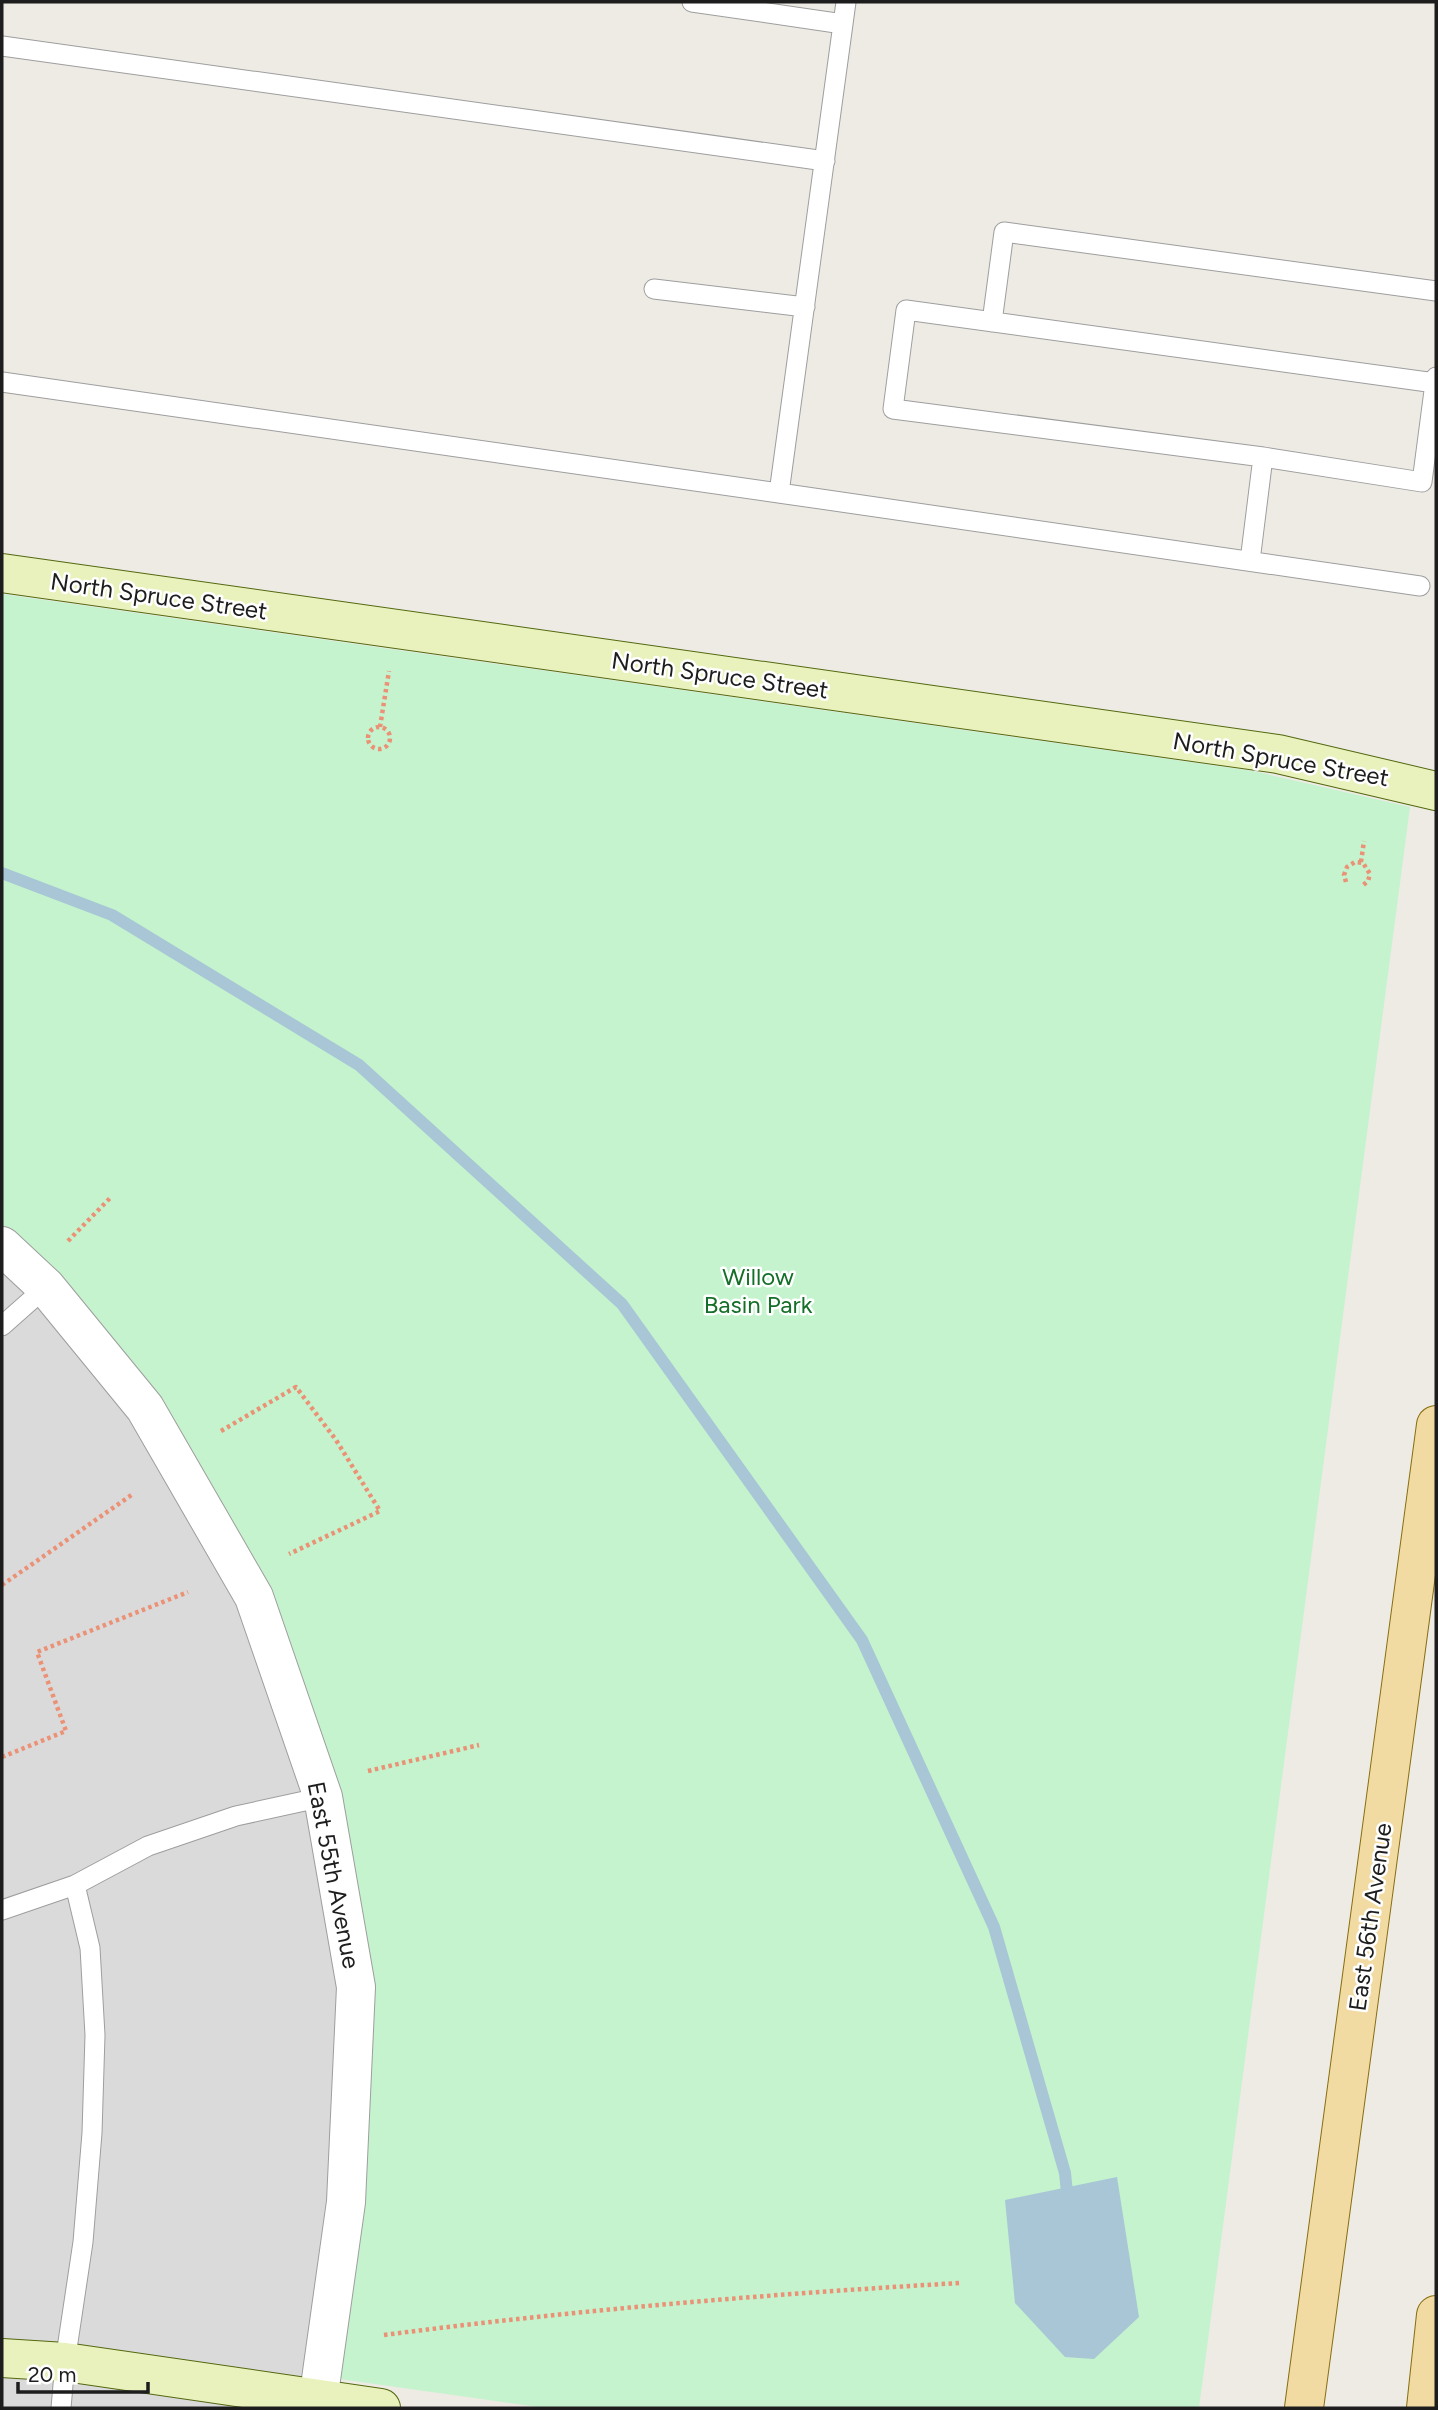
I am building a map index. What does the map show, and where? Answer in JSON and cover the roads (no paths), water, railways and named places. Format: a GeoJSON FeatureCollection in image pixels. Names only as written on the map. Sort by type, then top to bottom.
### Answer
{"type":"FeatureCollection","features":[{"type":"Feature","properties":{"kind":"main road","name":"East 56th Avenue"},"geometry":{"type":"LineString","coordinates":[[1304,2408],[1436,1425]]}},
{"type":"Feature","properties":{"kind":"main road"},"geometry":{"type":"LineString","coordinates":[[1426,2408],[1436,2315]]}},
{"type":"Feature","properties":{"kind":"street","name":"North Spruce Street"},"geometry":{"type":"LineString","coordinates":[[2,573],[1278,754],[1436,791]]}},
{"type":"Feature","properties":{"kind":"street","name":"East 55th Avenue"},"geometry":{"type":"LineString","coordinates":[[2,1246],[46,1287],[145,1408],[254,1597],[323,1797],[356,1987],[346,2202],[317,2404]]}},
{"type":"Feature","properties":{"kind":"street"},"geometry":{"type":"LineString","coordinates":[[2,2358],[65,2362],[317,2404],[381,2408]]}},
{"type":"Feature","properties":{"kind":"lane"},"geometry":{"type":"LineString","coordinates":[[692,2],[843,24]]}},
{"type":"Feature","properties":{"kind":"lane"},"geometry":{"type":"LineString","coordinates":[[779,493],[846,2]]}},
{"type":"Feature","properties":{"kind":"lane"},"geometry":{"type":"LineString","coordinates":[[2,46],[825,161]]}},
{"type":"Feature","properties":{"kind":"lane"},"geometry":{"type":"LineString","coordinates":[[992,321],[1004,232],[1436,291]]}},
{"type":"Feature","properties":{"kind":"lane"},"geometry":{"type":"LineString","coordinates":[[654,289],[805,307]]}},
{"type":"Feature","properties":{"kind":"lane"},"geometry":{"type":"LineString","coordinates":[[906,310],[992,321],[1436,380],[1422,482],[1263,457],[893,409],[906,310]]}},
{"type":"Feature","properties":{"kind":"lane"},"geometry":{"type":"LineString","coordinates":[[2,382],[1420,586]]}},
{"type":"Feature","properties":{"kind":"lane"},"geometry":{"type":"LineString","coordinates":[[1250,561],[1263,457]]}},
{"type":"Feature","properties":{"kind":"lane"},"geometry":{"type":"LineString","coordinates":[[2,1326],[46,1287]]}},
{"type":"Feature","properties":{"kind":"lane"},"geometry":{"type":"LineString","coordinates":[[2,1910],[75,1885],[148,1846],[236,1816],[323,1797]]}},
{"type":"Feature","properties":{"kind":"lane"},"geometry":{"type":"LineString","coordinates":[[61,2408],[83,2242],[92,2133],[95,2035],[90,1948],[75,1885]]}},
{"type":"Feature","properties":{"kind":"water"},"geometry":{"type":"Polygon","coordinates":[[[1117,2177],[1139,2317],[1094,2359],[1065,2357],[1015,2303],[1005,2200],[1117,2177]]]}},
{"type":"Feature","properties":{"kind":"waterway"},"geometry":{"type":"LineString","coordinates":[[2,873],[112,915],[359,1065],[622,1304],[862,1640],[994,1927],[1065,2173],[1068,2202]]}},
{"type":"Feature","properties":{"kind":"park label","name":"Willow Basin Park"},"geometry":{"type":"Point","coordinates":[758,1290]}}]}
